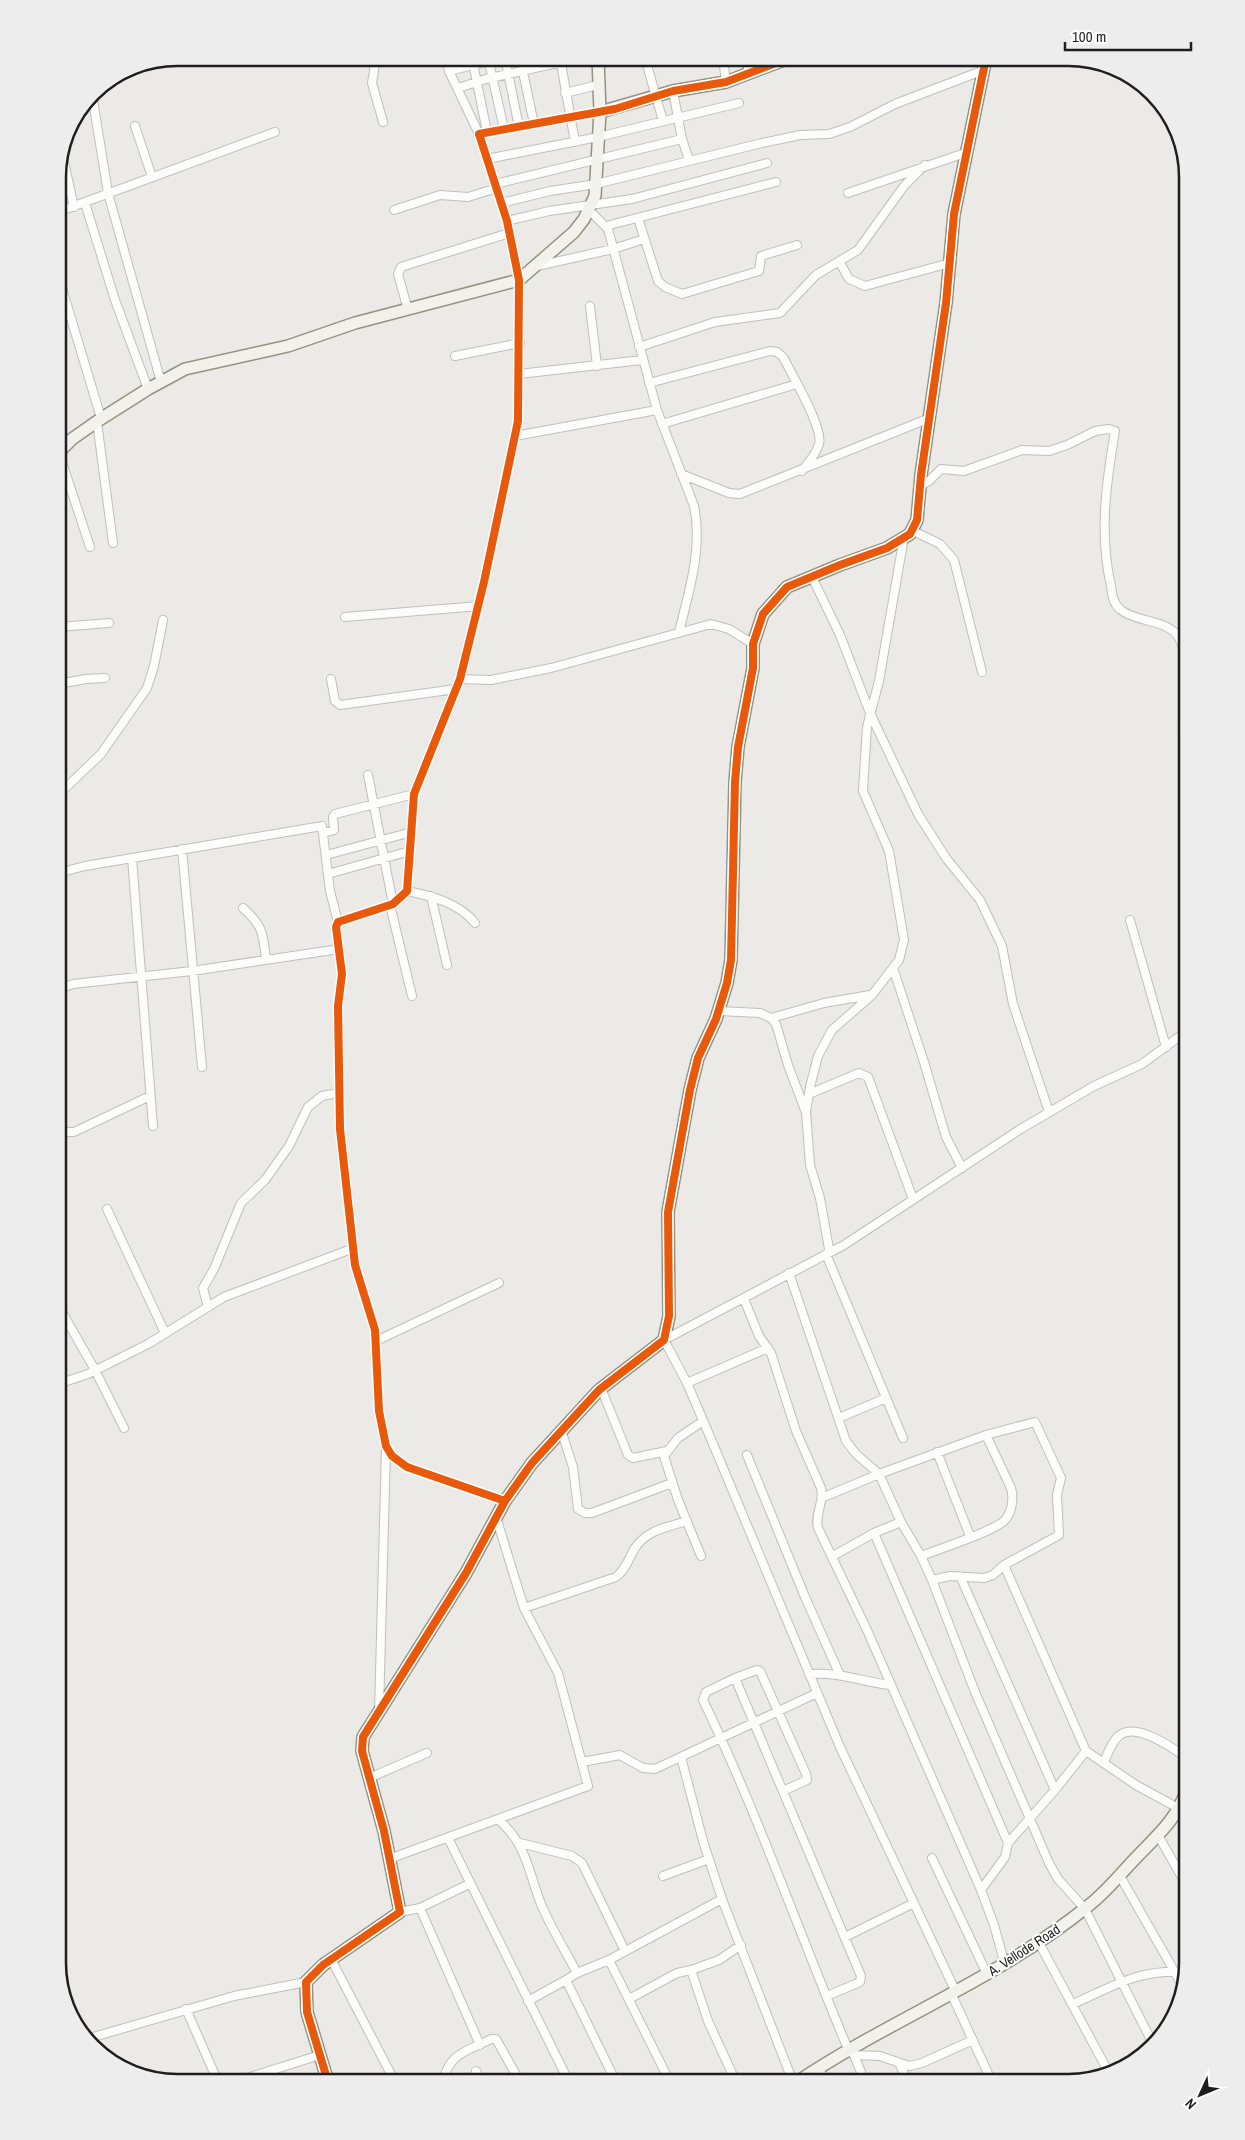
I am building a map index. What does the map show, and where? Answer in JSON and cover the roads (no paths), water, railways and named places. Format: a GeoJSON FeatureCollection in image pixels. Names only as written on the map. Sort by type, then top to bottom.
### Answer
{"type":"FeatureCollection","features":[{"type":"Feature","properties":{"kind":"street"},"geometry":{"type":"LineString","coordinates":[[375,66],[372,82],[383,122]]}},
{"type":"Feature","properties":{"kind":"street"},"geometry":{"type":"LineString","coordinates":[[448,66],[483,133]]}},
{"type":"Feature","properties":{"kind":"street"},"geometry":{"type":"LineString","coordinates":[[449,71],[461,66]]}},
{"type":"Feature","properties":{"kind":"street"},"geometry":{"type":"LineString","coordinates":[[338,922],[392,904],[407,891],[414,794],[460,679],[478,606],[518,421],[519,280],[507,221],[488,159],[483,133],[478,81],[474,66]]}},
{"type":"Feature","properties":{"kind":"street"},"geometry":{"type":"LineString","coordinates":[[490,66],[504,129]]}},
{"type":"Feature","properties":{"kind":"street"},"geometry":{"type":"LineString","coordinates":[[507,66],[519,127]]}},
{"type":"Feature","properties":{"kind":"street"},"geometry":{"type":"LineString","coordinates":[[523,66],[534,124]]}},
{"type":"Feature","properties":{"kind":"street"},"geometry":{"type":"LineString","coordinates":[[458,88],[538,66]]}},
{"type":"Feature","properties":{"kind":"street"},"geometry":{"type":"LineString","coordinates":[[561,66],[569,118],[575,142]]}},
{"type":"Feature","properties":{"kind":"street"},"geometry":{"type":"LineString","coordinates":[[66,445],[99,420],[148,389],[185,370],[288,346],[355,323],[519,280],[574,232],[584,219],[595,196],[600,112],[598,66]]}},
{"type":"Feature","properties":{"kind":"street"},"geometry":{"type":"LineString","coordinates":[[647,66],[663,121]]}},
{"type":"Feature","properties":{"kind":"street"},"geometry":{"type":"LineString","coordinates":[[724,66],[726,82]]}},
{"type":"Feature","properties":{"kind":"street"},"geometry":{"type":"LineString","coordinates":[[748,66],[748,73]]}},
{"type":"Feature","properties":{"kind":"street"},"geometry":{"type":"LineString","coordinates":[[483,133],[600,112],[673,91],[726,82],[768,66]]}},
{"type":"Feature","properties":{"kind":"street"},"geometry":{"type":"LineString","coordinates":[[834,1250],[829,1249],[826,1239],[820,1198],[810,1165],[806,1112],[818,1056],[832,1030],[872,994],[900,960],[904,940],[889,851],[863,791],[867,727],[879,681],[908,534],[917,520],[950,263],[954,214],[985,66]]}},
{"type":"Feature","properties":{"kind":"street"},"geometry":{"type":"LineString","coordinates":[[501,203],[550,191],[596,184],[689,160],[791,137],[829,134],[850,127],[904,100],[984,70]]}},
{"type":"Feature","properties":{"kind":"street"},"geometry":{"type":"LineString","coordinates":[[565,93],[598,85]]}},
{"type":"Feature","properties":{"kind":"street"},"geometry":{"type":"LineString","coordinates":[[673,91],[682,139],[689,160]]}},
{"type":"Feature","properties":{"kind":"street"},"geometry":{"type":"LineString","coordinates":[[488,159],[598,137],[739,103]]}},
{"type":"Feature","properties":{"kind":"street"},"geometry":{"type":"LineString","coordinates":[[94,104],[108,193],[161,382]]}},
{"type":"Feature","properties":{"kind":"street"},"geometry":{"type":"LineString","coordinates":[[135,126],[152,177]]}},
{"type":"Feature","properties":{"kind":"street"},"geometry":{"type":"LineString","coordinates":[[66,210],[276,132]]}},
{"type":"Feature","properties":{"kind":"street"},"geometry":{"type":"LineString","coordinates":[[394,210],[440,195],[468,197],[496,186],[682,139]]}},
{"type":"Feature","properties":{"kind":"street"},"geometry":{"type":"LineString","coordinates":[[848,193],[925,165],[968,152]]}},
{"type":"Feature","properties":{"kind":"street"},"geometry":{"type":"LineString","coordinates":[[507,221],[632,200],[767,163]]}},
{"type":"Feature","properties":{"kind":"street"},"geometry":{"type":"LineString","coordinates":[[639,347],[714,322],[780,313],[816,275],[858,250],[904,186],[925,165]]}},
{"type":"Feature","properties":{"kind":"street"},"geometry":{"type":"LineString","coordinates":[[66,171],[74,207]]}},
{"type":"Feature","properties":{"kind":"street"},"geometry":{"type":"LineString","coordinates":[[606,226],[776,182]]}},
{"type":"Feature","properties":{"kind":"street"},"geometry":{"type":"LineString","coordinates":[[85,203],[115,300],[148,389]]}},
{"type":"Feature","properties":{"kind":"street"},"geometry":{"type":"LineString","coordinates":[[589,207],[606,226],[657,410],[694,506],[697,522],[694,568],[679,632]]}},
{"type":"Feature","properties":{"kind":"street"},"geometry":{"type":"LineString","coordinates":[[638,218],[658,280],[670,289],[682,294],[759,271],[761,256],[797,245]]}},
{"type":"Feature","properties":{"kind":"street"},"geometry":{"type":"LineString","coordinates":[[408,310],[398,274],[401,267],[509,233]]}},
{"type":"Feature","properties":{"kind":"street"},"geometry":{"type":"LineString","coordinates":[[537,266],[613,249],[644,239]]}},
{"type":"Feature","properties":{"kind":"street"},"geometry":{"type":"LineString","coordinates":[[839,261],[849,279],[865,286],[950,263]]}},
{"type":"Feature","properties":{"kind":"street"},"geometry":{"type":"LineString","coordinates":[[66,303],[99,420],[112,543]]}},
{"type":"Feature","properties":{"kind":"street"},"geometry":{"type":"LineString","coordinates":[[590,306],[597,366]]}},
{"type":"Feature","properties":{"kind":"street"},"geometry":{"type":"LineString","coordinates":[[455,356],[520,343]]}},
{"type":"Feature","properties":{"kind":"street"},"geometry":{"type":"LineString","coordinates":[[649,383],[770,351],[777,352],[782,357],[808,405],[820,438],[819,445],[802,471]]}},
{"type":"Feature","properties":{"kind":"street"},"geometry":{"type":"LineString","coordinates":[[519,374],[642,360]]}},
{"type":"Feature","properties":{"kind":"street"},"geometry":{"type":"LineString","coordinates":[[662,424],[797,384]]}},
{"type":"Feature","properties":{"kind":"street"},"geometry":{"type":"LineString","coordinates":[[514,436],[657,410]]}},
{"type":"Feature","properties":{"kind":"street"},"geometry":{"type":"LineString","coordinates":[[681,474],[729,493],[740,494],[802,471],[930,418]]}},
{"type":"Feature","properties":{"kind":"street"},"geometry":{"type":"LineString","coordinates":[[920,486],[929,481],[942,469],[964,470],[1022,450],[1049,450],[1067,446],[1095,431],[1110,429],[1114,432],[1106,488],[1103,537],[1106,568],[1114,602],[1121,610],[1171,629],[1179,638]]}},
{"type":"Feature","properties":{"kind":"street"},"geometry":{"type":"LineString","coordinates":[[66,475],[90,547]]}},
{"type":"Feature","properties":{"kind":"street"},"geometry":{"type":"LineString","coordinates":[[908,534],[887,548],[787,587],[763,614],[753,644],[753,668],[738,748],[735,782],[731,960],[727,983],[718,1011],[698,1058],[690,1090],[668,1212],[669,1316],[664,1340],[687,1383],[840,1747],[914,1903],[986,2074]]}},
{"type":"Feature","properties":{"kind":"street"},"geometry":{"type":"LineString","coordinates":[[908,534],[940,544],[954,560],[982,672]]}},
{"type":"Feature","properties":{"kind":"street"},"geometry":{"type":"LineString","coordinates":[[812,577],[840,635],[870,714],[930,837],[980,900],[1002,946],[1013,1004],[1049,1112]]}},
{"type":"Feature","properties":{"kind":"street"},"geometry":{"type":"LineString","coordinates":[[345,617],[478,606]]}},
{"type":"Feature","properties":{"kind":"street"},"geometry":{"type":"LineString","coordinates":[[66,787],[101,754],[147,688],[154,666],[163,620]]}},
{"type":"Feature","properties":{"kind":"street"},"geometry":{"type":"LineString","coordinates":[[66,627],[109,624]]}},
{"type":"Feature","properties":{"kind":"street"},"geometry":{"type":"LineString","coordinates":[[460,679],[491,680],[552,668],[711,624],[729,629],[753,644]]}},
{"type":"Feature","properties":{"kind":"street"},"geometry":{"type":"LineString","coordinates":[[66,682],[86,678],[105,678]]}},
{"type":"Feature","properties":{"kind":"street"},"geometry":{"type":"LineString","coordinates":[[331,679],[335,701],[340,705],[456,689]]}},
{"type":"Feature","properties":{"kind":"street"},"geometry":{"type":"LineString","coordinates":[[368,775],[392,904],[412,996]]}},
{"type":"Feature","properties":{"kind":"street"},"geometry":{"type":"LineString","coordinates":[[323,833],[334,830],[333,817],[335,814],[414,794]]}},
{"type":"Feature","properties":{"kind":"street"},"geometry":{"type":"LineString","coordinates":[[66,871],[132,858],[322,826],[328,874],[338,922],[336,927],[342,974],[338,1006],[340,1128],[355,1265],[364,1289],[376,1342],[379,1411],[386,1446],[378,1714]]}},
{"type":"Feature","properties":{"kind":"street"},"geometry":{"type":"LineString","coordinates":[[326,855],[412,832]]}},
{"type":"Feature","properties":{"kind":"street"},"geometry":{"type":"LineString","coordinates":[[182,850],[202,1067]]}},
{"type":"Feature","properties":{"kind":"street"},"geometry":{"type":"LineString","coordinates":[[328,874],[410,851]]}},
{"type":"Feature","properties":{"kind":"street"},"geometry":{"type":"LineString","coordinates":[[132,858],[153,1126]]}},
{"type":"Feature","properties":{"kind":"street"},"geometry":{"type":"LineString","coordinates":[[407,891],[431,896],[459,908],[475,923]]}},
{"type":"Feature","properties":{"kind":"street"},"geometry":{"type":"LineString","coordinates":[[431,896],[447,965]]}},
{"type":"Feature","properties":{"kind":"street"},"geometry":{"type":"LineString","coordinates":[[243,908],[258,922],[263,932],[266,960]]}},
{"type":"Feature","properties":{"kind":"street"},"geometry":{"type":"LineString","coordinates":[[1130,920],[1166,1047]]}},
{"type":"Feature","properties":{"kind":"street"},"geometry":{"type":"LineString","coordinates":[[66,986],[192,971],[339,948]]}},
{"type":"Feature","properties":{"kind":"street"},"geometry":{"type":"LineString","coordinates":[[893,968],[946,1137],[962,1168]]}},
{"type":"Feature","properties":{"kind":"street"},"geometry":{"type":"LineString","coordinates":[[771,1018],[824,1003],[872,994]]}},
{"type":"Feature","properties":{"kind":"street"},"geometry":{"type":"LineString","coordinates":[[718,1011],[760,1013],[771,1018],[776,1024],[788,1066],[806,1112]]}},
{"type":"Feature","properties":{"kind":"street"},"geometry":{"type":"LineString","coordinates":[[400,1912],[362,1751],[364,1737],[466,1573],[505,1501],[532,1462],[601,1388],[664,1340],[744,1300],[789,1273],[834,1250],[1049,1112],[1094,1086],[1142,1064],[1179,1038]]}},
{"type":"Feature","properties":{"kind":"street"},"geometry":{"type":"LineString","coordinates":[[809,1094],[859,1073],[868,1076],[913,1199]]}},
{"type":"Feature","properties":{"kind":"street"},"geometry":{"type":"LineString","coordinates":[[208,1307],[203,1288],[214,1269],[241,1203],[265,1180],[289,1146],[308,1107],[322,1096],[338,1093]]}},
{"type":"Feature","properties":{"kind":"street"},"geometry":{"type":"LineString","coordinates":[[66,1132],[74,1132],[150,1096]]}},
{"type":"Feature","properties":{"kind":"street"},"geometry":{"type":"LineString","coordinates":[[107,1209],[165,1333]]}},
{"type":"Feature","properties":{"kind":"street"},"geometry":{"type":"LineString","coordinates":[[66,1381],[95,1370],[165,1333],[224,1298],[354,1248]]}},
{"type":"Feature","properties":{"kind":"street"},"geometry":{"type":"LineString","coordinates":[[826,1254],[903,1438]]}},
{"type":"Feature","properties":{"kind":"street"},"geometry":{"type":"LineString","coordinates":[[789,1273],[850,1447],[879,1474],[901,1522],[922,1556],[975,1692],[1058,1880],[1085,1909],[1150,2037]]}},
{"type":"Feature","properties":{"kind":"street"},"geometry":{"type":"LineString","coordinates":[[376,1342],[499,1283]]}},
{"type":"Feature","properties":{"kind":"street"},"geometry":{"type":"LineString","coordinates":[[744,1300],[758,1336],[768,1348],[796,1431],[824,1497],[816,1519],[981,1890],[994,1925],[1005,1965]]}},
{"type":"Feature","properties":{"kind":"street"},"geometry":{"type":"LineString","coordinates":[[66,1319],[95,1370],[124,1428]]}},
{"type":"Feature","properties":{"kind":"street"},"geometry":{"type":"LineString","coordinates":[[687,1383],[768,1348]]}},
{"type":"Feature","properties":{"kind":"street"},"geometry":{"type":"LineString","coordinates":[[601,1388],[628,1455],[633,1458],[667,1451]]}},
{"type":"Feature","properties":{"kind":"street"},"geometry":{"type":"LineString","coordinates":[[839,1418],[886,1398]]}},
{"type":"Feature","properties":{"kind":"street"},"geometry":{"type":"LineString","coordinates":[[701,1556],[664,1461],[667,1451],[685,1433],[703,1421]]}},
{"type":"Feature","properties":{"kind":"street"},"geometry":{"type":"LineString","coordinates":[[824,1497],[937,1452],[986,1435],[1035,1422],[1061,1478],[1056,1495],[1059,1535],[1004,1566],[993,1575],[984,1578],[960,1576],[932,1580]]}},
{"type":"Feature","properties":{"kind":"street"},"geometry":{"type":"LineString","coordinates":[[562,1430],[572,1467],[578,1509],[585,1513],[592,1513],[672,1483]]}},
{"type":"Feature","properties":{"kind":"street"},"geometry":{"type":"LineString","coordinates":[[922,1556],[999,1525],[1006,1520],[1013,1502],[1011,1488],[986,1435]]}},
{"type":"Feature","properties":{"kind":"street"},"geometry":{"type":"LineString","coordinates":[[386,1446],[392,1456],[407,1467],[505,1501]]}},
{"type":"Feature","properties":{"kind":"street"},"geometry":{"type":"LineString","coordinates":[[937,1452],[970,1536]]}},
{"type":"Feature","properties":{"kind":"street"},"geometry":{"type":"LineString","coordinates":[[747,1455],[804,1597],[839,1673]]}},
{"type":"Feature","properties":{"kind":"street"},"geometry":{"type":"LineString","coordinates":[[389,1859],[585,1788],[588,1782],[558,1673],[524,1608],[496,1517]]}},
{"type":"Feature","properties":{"kind":"street"},"geometry":{"type":"LineString","coordinates":[[524,1608],[616,1577],[625,1570],[635,1548],[645,1537],[652,1532],[687,1521]]}},
{"type":"Feature","properties":{"kind":"street"},"geometry":{"type":"LineString","coordinates":[[833,1556],[874,1533],[901,1522]]}},
{"type":"Feature","properties":{"kind":"street"},"geometry":{"type":"LineString","coordinates":[[874,1533],[1008,1843]]}},
{"type":"Feature","properties":{"kind":"street"},"geometry":{"type":"LineString","coordinates":[[1004,1566],[1086,1751],[1136,1785],[1179,1809]]}},
{"type":"Feature","properties":{"kind":"street"},"geometry":{"type":"LineString","coordinates":[[960,1576],[1055,1790]]}},
{"type":"Feature","properties":{"kind":"street"},"geometry":{"type":"LineString","coordinates":[[783,1791],[807,1780],[760,1671],[757,1670],[735,1678],[706,1692],[703,1700],[721,1737],[827,1996],[861,2074]]}},
{"type":"Feature","properties":{"kind":"street"},"geometry":{"type":"LineString","coordinates":[[809,1674],[839,1673],[871,1683],[890,1685]]}},
{"type":"Feature","properties":{"kind":"street"},"geometry":{"type":"LineString","coordinates":[[735,1678],[862,1980],[827,1996]]}},
{"type":"Feature","properties":{"kind":"street"},"geometry":{"type":"LineString","coordinates":[[582,1762],[620,1755],[642,1768],[650,1770],[817,1693]]}},
{"type":"Feature","properties":{"kind":"street"},"geometry":{"type":"LineString","coordinates":[[1104,1762],[1118,1736],[1134,1730],[1179,1753]]}},
{"type":"Feature","properties":{"kind":"street"},"geometry":{"type":"LineString","coordinates":[[981,1890],[1005,1857],[1008,1843],[1029,1817],[1055,1790],[1086,1751]]}},
{"type":"Feature","properties":{"kind":"street"},"geometry":{"type":"LineString","coordinates":[[369,1778],[427,1754]]}},
{"type":"Feature","properties":{"kind":"street"},"geometry":{"type":"LineString","coordinates":[[680,1757],[722,1900],[792,2074]]}},
{"type":"Feature","properties":{"kind":"street","name":"A. Vellode Road"},"geometry":{"type":"LineString","coordinates":[[809,2074],[851,2052],[953,1992],[1005,1965],[1085,1909],[1159,1837],[1179,1811]]}},
{"type":"Feature","properties":{"kind":"street"},"geometry":{"type":"LineString","coordinates":[[498,1820],[513,1832],[520,1843],[542,1906],[577,1973]]}},
{"type":"Feature","properties":{"kind":"street"},"geometry":{"type":"LineString","coordinates":[[1159,1837],[1179,1871]]}},
{"type":"Feature","properties":{"kind":"street"},"geometry":{"type":"LineString","coordinates":[[448,1838],[564,2074]]}},
{"type":"Feature","properties":{"kind":"street"},"geometry":{"type":"LineString","coordinates":[[520,1843],[572,1856],[582,1864],[625,1951]]}},
{"type":"Feature","properties":{"kind":"street"},"geometry":{"type":"LineString","coordinates":[[932,1858],[987,1974]]}},
{"type":"Feature","properties":{"kind":"street"},"geometry":{"type":"LineString","coordinates":[[663,1876],[709,1859]]}},
{"type":"Feature","properties":{"kind":"street"},"geometry":{"type":"LineString","coordinates":[[1120,1876],[1178,1977]]}},
{"type":"Feature","properties":{"kind":"street"},"geometry":{"type":"LineString","coordinates":[[95,2037],[234,1996],[306,1982],[331,1959],[400,1912],[420,1908],[469,1884]]}},
{"type":"Feature","properties":{"kind":"street"},"geometry":{"type":"LineString","coordinates":[[528,2001],[577,1973],[610,1960],[722,1900]]}},
{"type":"Feature","properties":{"kind":"street"},"geometry":{"type":"LineString","coordinates":[[845,1937],[914,1903]]}},
{"type":"Feature","properties":{"kind":"street"},"geometry":{"type":"LineString","coordinates":[[420,1908],[480,2045]]}},
{"type":"Feature","properties":{"kind":"street"},"geometry":{"type":"LineString","coordinates":[[1038,1942],[1106,2067]]}},
{"type":"Feature","properties":{"kind":"street"},"geometry":{"type":"LineString","coordinates":[[628,1999],[677,1974],[719,1960],[741,1945]]}},
{"type":"Feature","properties":{"kind":"street"},"geometry":{"type":"LineString","coordinates":[[331,1959],[391,2074]]}},
{"type":"Feature","properties":{"kind":"street"},"geometry":{"type":"LineString","coordinates":[[610,1960],[666,2074]]}},
{"type":"Feature","properties":{"kind":"street"},"geometry":{"type":"LineString","coordinates":[[691,1970],[708,2021],[732,2074]]}},
{"type":"Feature","properties":{"kind":"street"},"geometry":{"type":"LineString","coordinates":[[1073,2004],[1122,1982],[1150,1973],[1178,1972]]}},
{"type":"Feature","properties":{"kind":"street"},"geometry":{"type":"LineString","coordinates":[[566,1980],[612,2074]]}},
{"type":"Feature","properties":{"kind":"street"},"geometry":{"type":"LineString","coordinates":[[306,1982],[307,2012],[326,2074]]}},
{"type":"Feature","properties":{"kind":"street"},"geometry":{"type":"LineString","coordinates":[[186,2009],[214,2074]]}},
{"type":"Feature","properties":{"kind":"street"},"geometry":{"type":"LineString","coordinates":[[445,2074],[451,2060],[496,2039],[516,2074]]}},
{"type":"Feature","properties":{"kind":"street"},"geometry":{"type":"LineString","coordinates":[[851,2052],[880,2056],[909,2066],[922,2063],[973,2040]]}},
{"type":"Feature","properties":{"kind":"street"},"geometry":{"type":"LineString","coordinates":[[259,2074],[320,2055]]}},
{"type":"Feature","properties":{"kind":"street"},"geometry":{"type":"LineString","coordinates":[[900,2064],[904,2074]]}},
{"type":"Feature","properties":{"kind":"street"},"geometry":{"type":"LineString","coordinates":[[819,2068],[822,2074]]}}]}
